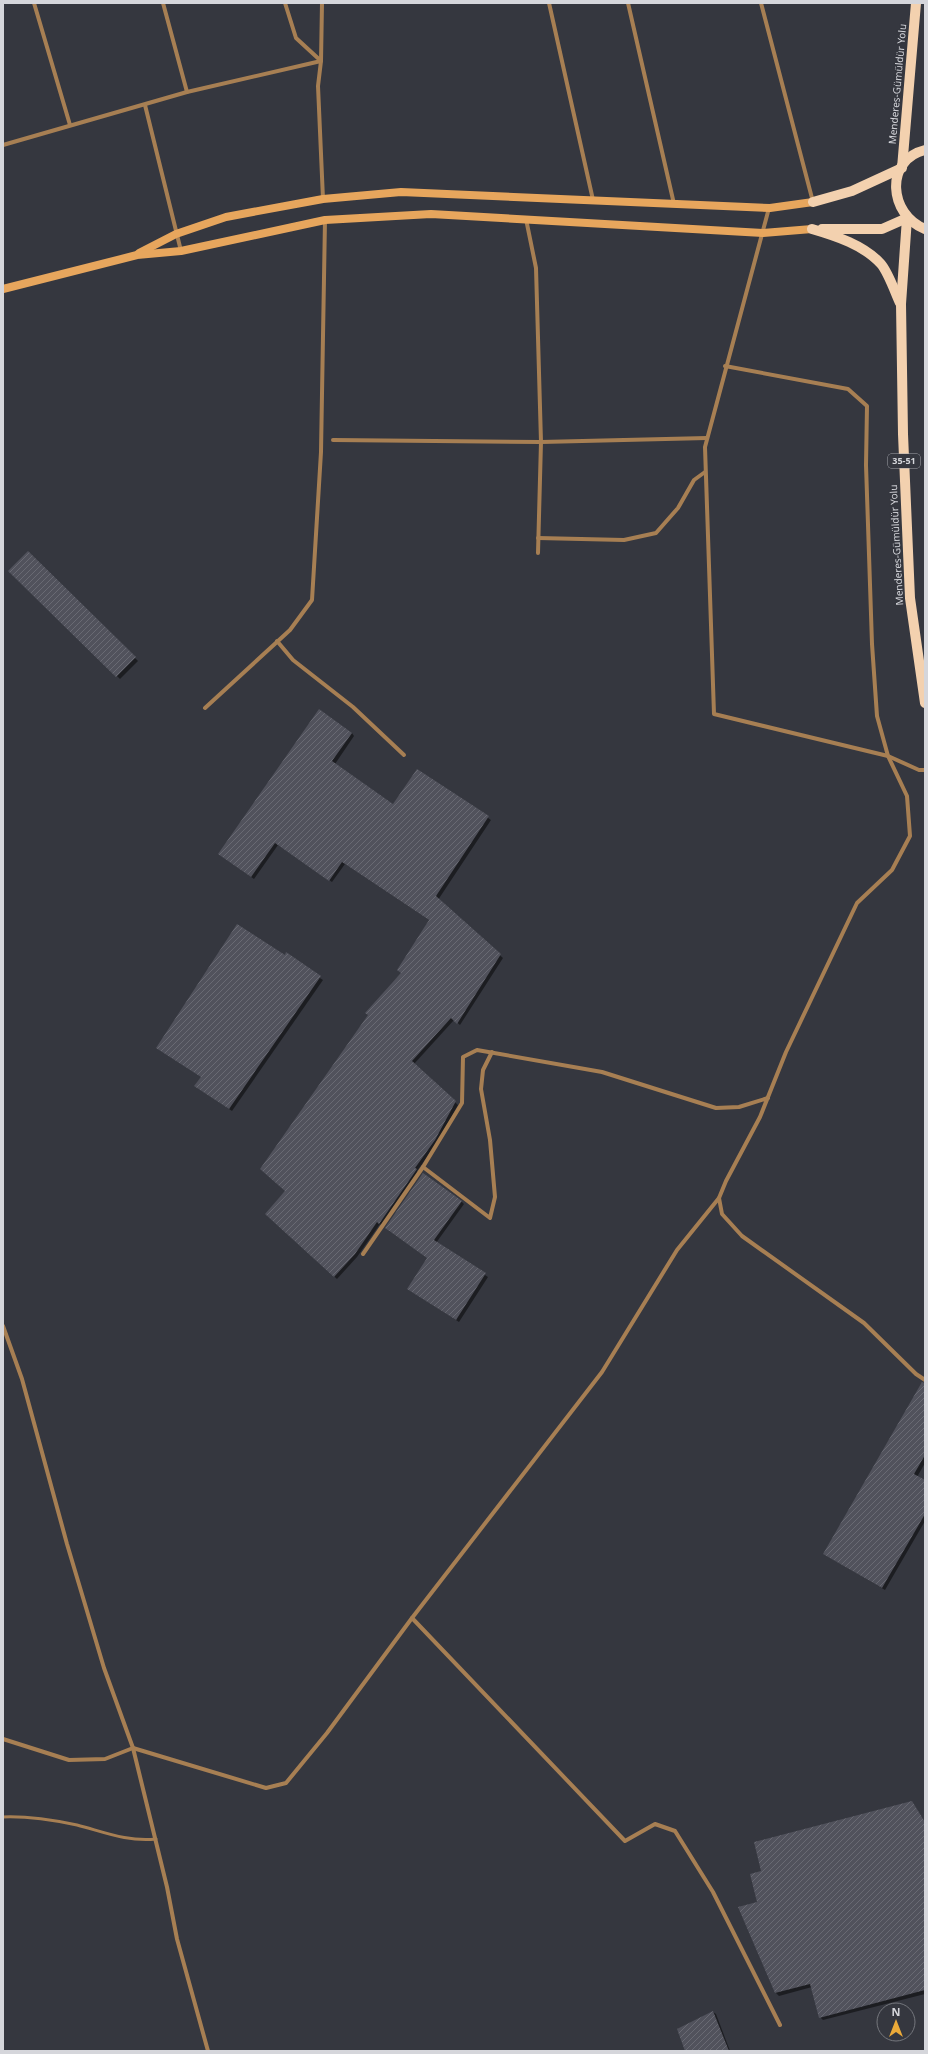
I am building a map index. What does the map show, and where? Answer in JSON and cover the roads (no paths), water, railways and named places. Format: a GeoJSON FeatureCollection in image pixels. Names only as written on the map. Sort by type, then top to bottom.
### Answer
{"type":"FeatureCollection","features":[{"type":"Feature","properties":{"kind":"main road","name":"Menderes-Gümüldür Yolu"},"geometry":{"type":"LineString","coordinates":[[916,3],[902,168],[897,177],[896,193],[901,209],[907,218],[901,304],[903,434],[910,598],[925,703]]}},
{"type":"Feature","properties":{"kind":"main road"},"geometry":{"type":"LineString","coordinates":[[813,202],[852,190],[902,168],[910,157],[925,150]]}},
{"type":"Feature","properties":{"kind":"main road"},"geometry":{"type":"LineString","coordinates":[[812,229],[882,229],[907,218],[917,226],[925,229]]}},
{"type":"Feature","properties":{"kind":"main road"},"geometry":{"type":"LineString","coordinates":[[812,229],[843,239],[881,264],[901,304]]}},
{"type":"Feature","properties":{"kind":"street"},"geometry":{"type":"LineString","coordinates":[[34,3],[70,125]]}},
{"type":"Feature","properties":{"kind":"street"},"geometry":{"type":"LineString","coordinates":[[162,3],[187,92]]}},
{"type":"Feature","properties":{"kind":"street"},"geometry":{"type":"LineString","coordinates":[[286,3],[296,38],[321,61]]}},
{"type":"Feature","properties":{"kind":"street"},"geometry":{"type":"LineString","coordinates":[[322,3],[321,61],[318,86],[323,198]]}},
{"type":"Feature","properties":{"kind":"street"},"geometry":{"type":"LineString","coordinates":[[549,3],[593,200]]}},
{"type":"Feature","properties":{"kind":"street"},"geometry":{"type":"LineString","coordinates":[[629,3],[674,204]]}},
{"type":"Feature","properties":{"kind":"street"},"geometry":{"type":"LineString","coordinates":[[137,255],[176,234],[226,217],[323,198],[401,192],[770,208],[813,202],[761,3]]}},
{"type":"Feature","properties":{"kind":"street"},"geometry":{"type":"LineString","coordinates":[[3,145],[187,92],[321,61]]}},
{"type":"Feature","properties":{"kind":"street"},"geometry":{"type":"LineString","coordinates":[[145,105],[181,251]]}},
{"type":"Feature","properties":{"kind":"street"},"geometry":{"type":"LineString","coordinates":[[770,208],[725,366],[705,447],[714,714],[888,756],[919,770],[925,770]]}},
{"type":"Feature","properties":{"kind":"street"},"geometry":{"type":"LineString","coordinates":[[3,289],[137,255],[181,251],[325,220],[431,214],[763,233],[812,229]]}},
{"type":"Feature","properties":{"kind":"street"},"geometry":{"type":"LineString","coordinates":[[526,219],[536,268],[541,442],[538,553]]}},
{"type":"Feature","properties":{"kind":"street"},"geometry":{"type":"LineString","coordinates":[[204,708],[290,630],[312,600],[321,452],[325,220]]}},
{"type":"Feature","properties":{"kind":"street"},"geometry":{"type":"LineString","coordinates":[[3,1739],[69,1760],[105,1759],[133,1748],[266,1788],[286,1783],[327,1733],[412,1618],[602,1372],[678,1250],[719,1198],[726,1181],[760,1117],[786,1052],[857,903],[892,870],[910,836],[907,796],[888,756],[877,716],[872,644],[866,465],[867,406],[848,389],[725,366]]}},
{"type":"Feature","properties":{"kind":"street"},"geometry":{"type":"LineString","coordinates":[[332,440],[541,442],[707,438]]}},
{"type":"Feature","properties":{"kind":"street"},"geometry":{"type":"LineString","coordinates":[[538,538],[624,540],[656,533],[678,508],[694,480],[705,472]]}},
{"type":"Feature","properties":{"kind":"street"},"geometry":{"type":"LineString","coordinates":[[277,641],[293,660],[352,707],[404,755]]}},
{"type":"Feature","properties":{"kind":"street"},"geometry":{"type":"LineString","coordinates":[[363,1254],[423,1167],[462,1103],[463,1057],[477,1050],[602,1072],[716,1108],[739,1106],[768,1098]]}},
{"type":"Feature","properties":{"kind":"street"},"geometry":{"type":"LineString","coordinates":[[423,1167],[490,1218],[495,1197],[490,1140],[481,1089],[484,1070],[492,1052]]}},
{"type":"Feature","properties":{"kind":"street"},"geometry":{"type":"LineString","coordinates":[[719,1198],[722,1214],[742,1236],[864,1323],[916,1374],[925,1380]]}},
{"type":"Feature","properties":{"kind":"street"},"geometry":{"type":"LineString","coordinates":[[3,1326],[22,1379],[67,1544],[104,1668],[133,1748],[156,1839],[177,1939],[208,2051]]}},
{"type":"Feature","properties":{"kind":"street"},"geometry":{"type":"LineString","coordinates":[[412,1618],[625,1840],[654,1824],[675,1831],[713,1892],[780,2025]]}},
{"type":"Feature","properties":{"kind":"lane"},"geometry":{"type":"LineString","coordinates":[[3,1817],[61,1822],[118,1837],[142,1840],[156,1839]]}}]}
